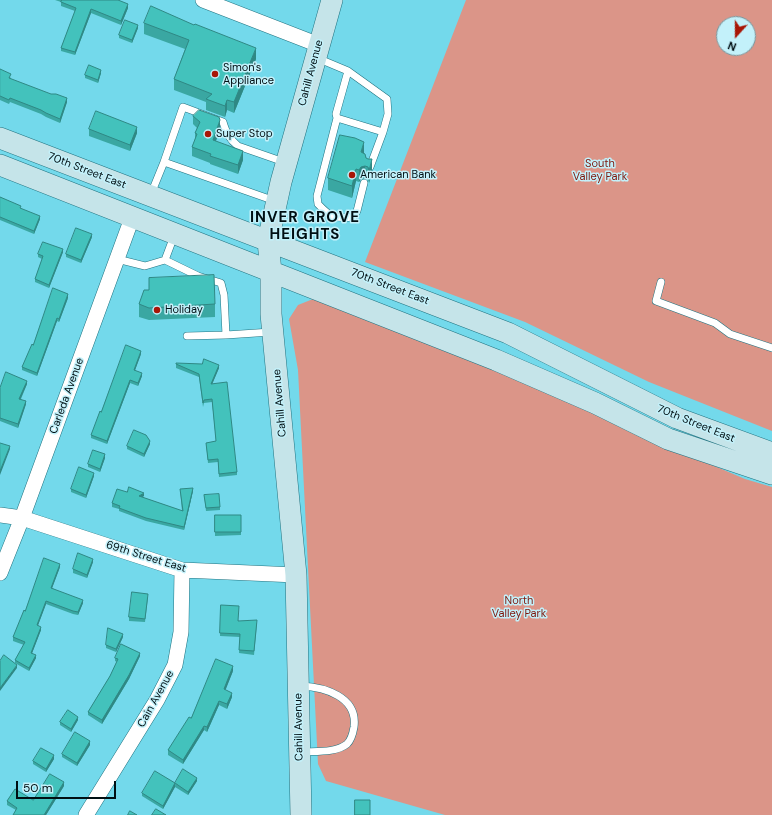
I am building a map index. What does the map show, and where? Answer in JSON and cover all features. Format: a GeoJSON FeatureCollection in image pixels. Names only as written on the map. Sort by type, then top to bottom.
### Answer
{"type":"FeatureCollection","features":[{"type":"Feature","properties":{"kind":"main road","name":"Cahill Avenue"},"geometry":{"type":"LineString","coordinates":[[301,815],[296,575],[271,314],[271,272],[268,241],[286,162],[332,0]]}},
{"type":"Feature","properties":{"kind":"main road","name":"70th Street East"},"geometry":{"type":"LineString","coordinates":[[0,138],[508,333],[677,418],[772,453]]}},
{"type":"Feature","properties":{"kind":"main road","name":"70th Street East"},"geometry":{"type":"LineString","coordinates":[[0,165],[496,360],[595,403],[668,439],[772,474]]}},
{"type":"Feature","properties":{"kind":"street"},"geometry":{"type":"LineString","coordinates":[[203,0],[317,51]]}},
{"type":"Feature","properties":{"kind":"street","name":"Carleda Avenue"},"geometry":{"type":"LineString","coordinates":[[0,573],[22,518],[132,218]]}},
{"type":"Feature","properties":{"kind":"street","name":"69th Street East"},"geometry":{"type":"LineString","coordinates":[[0,515],[22,518],[182,570],[296,575]]}},
{"type":"Feature","properties":{"kind":"street","name":"Cain Avenue"},"geometry":{"type":"LineString","coordinates":[[86,815],[157,700],[175,665],[182,632],[182,570]]}},
{"type":"Feature","properties":{"kind":"lane"},"geometry":{"type":"LineString","coordinates":[[317,51],[387,99],[388,114],[370,167]]}},
{"type":"Feature","properties":{"kind":"lane"},"geometry":{"type":"LineString","coordinates":[[348,71],[336,114],[337,118],[317,196],[318,204],[327,214],[340,219],[353,217],[358,211],[364,184]]}},
{"type":"Feature","properties":{"kind":"lane"},"geometry":{"type":"LineString","coordinates":[[151,196],[183,107],[223,122],[226,133],[231,141],[238,146],[286,162]]}},
{"type":"Feature","properties":{"kind":"lane"},"geometry":{"type":"LineString","coordinates":[[337,118],[383,132]]}},
{"type":"Feature","properties":{"kind":"lane"},"geometry":{"type":"LineString","coordinates":[[164,162],[277,201]]}},
{"type":"Feature","properties":{"kind":"lane"},"geometry":{"type":"LineString","coordinates":[[165,260],[175,234]]}},
{"type":"Feature","properties":{"kind":"lane"},"geometry":{"type":"LineString","coordinates":[[117,259],[145,266],[165,260],[198,276],[221,283],[224,295],[226,335]]}},
{"type":"Feature","properties":{"kind":"lane"},"geometry":{"type":"LineString","coordinates":[[661,282],[656,301],[715,323],[730,334],[772,348]]}},
{"type":"Feature","properties":{"kind":"lane"},"geometry":{"type":"LineString","coordinates":[[187,336],[273,332]]}},
{"type":"Feature","properties":{"kind":"lane"},"geometry":{"type":"LineString","coordinates":[[298,686],[313,687],[335,693],[344,699],[352,710],[355,723],[353,735],[347,744],[336,749],[300,752]]}},
{"type":"Feature","properties":{"kind":"green space","name":"South Valley Park"},"geometry":{"type":"Polygon","coordinates":[[[466,0],[772,0],[772,431],[649,382],[525,322],[365,262],[466,0]]]}},
{"type":"Feature","properties":{"kind":"green space","name":"North Valley Park"},"geometry":{"type":"Polygon","coordinates":[[[313,299],[523,380],[677,450],[745,479],[772,487],[772,815],[445,815],[326,781],[318,764],[298,370],[289,319],[298,305],[313,299]]]}},
{"type":"Feature","properties":{"kind":"building"},"geometry":{"type":"Polygon","coordinates":[[[62,0],[118,0],[128,4],[121,21],[91,9],[75,52],[61,48],[76,8],[61,2],[62,0]]]}},
{"type":"Feature","properties":{"kind":"building","name":"Simon's Appliance"},"geometry":{"type":"Polygon","coordinates":[[[151,6],[194,25],[195,24],[256,48],[234,102],[227,100],[225,106],[206,99],[212,94],[174,79],[189,40],[144,23],[151,6]]]}},
{"type":"Feature","properties":{"kind":"building"},"geometry":{"type":"Polygon","coordinates":[[[125,20],[138,25],[132,40],[119,35],[125,20]]]}},
{"type":"Feature","properties":{"kind":"building"},"geometry":{"type":"Polygon","coordinates":[[[89,65],[101,70],[98,80],[85,75],[89,65]]]}},
{"type":"Feature","properties":{"kind":"building"},"geometry":{"type":"Polygon","coordinates":[[[0,69],[11,74],[9,78],[51,94],[56,94],[67,98],[60,119],[10,98],[9,100],[0,96],[0,69]]]}},
{"type":"Feature","properties":{"kind":"building"},"geometry":{"type":"Polygon","coordinates":[[[199,110],[219,117],[220,120],[213,140],[243,151],[238,165],[210,156],[211,154],[192,147],[197,134],[195,133],[200,122],[193,116],[199,110]]]}},
{"type":"Feature","properties":{"kind":"building"},"geometry":{"type":"Polygon","coordinates":[[[96,111],[137,127],[130,145],[89,129],[96,111]]]}},
{"type":"Feature","properties":{"kind":"building"},"geometry":{"type":"Polygon","coordinates":[[[340,135],[355,138],[364,142],[361,152],[365,154],[366,158],[372,159],[369,171],[368,167],[365,166],[361,167],[359,170],[356,169],[352,186],[328,178],[340,135]]]}},
{"type":"Feature","properties":{"kind":"building"},"geometry":{"type":"Polygon","coordinates":[[[0,197],[21,206],[20,208],[40,216],[34,231],[0,217],[0,197]]]}},
{"type":"Feature","properties":{"kind":"building"},"geometry":{"type":"Polygon","coordinates":[[[76,228],[92,234],[81,260],[66,254],[76,228]]]}},
{"type":"Feature","properties":{"kind":"building"},"geometry":{"type":"Polygon","coordinates":[[[43,242],[63,249],[49,285],[35,279],[43,256],[38,254],[43,242]]]}},
{"type":"Feature","properties":{"kind":"building"},"geometry":{"type":"Polygon","coordinates":[[[214,275],[215,304],[149,308],[139,304],[144,290],[149,290],[149,278],[214,275]]]}},
{"type":"Feature","properties":{"kind":"building"},"geometry":{"type":"Polygon","coordinates":[[[53,288],[68,294],[59,319],[57,318],[37,373],[22,367],[32,344],[33,345],[53,288]]]}},
{"type":"Feature","properties":{"kind":"building"},"geometry":{"type":"Polygon","coordinates":[[[126,345],[141,351],[134,370],[142,373],[138,383],[130,380],[107,441],[91,435],[126,345]]]}},
{"type":"Feature","properties":{"kind":"building"},"geometry":{"type":"Polygon","coordinates":[[[204,359],[219,365],[211,384],[227,382],[237,472],[219,474],[218,459],[208,460],[206,443],[216,441],[212,399],[204,400],[203,403],[199,374],[176,364],[202,364],[204,359]]]}},
{"type":"Feature","properties":{"kind":"building"},"geometry":{"type":"Polygon","coordinates":[[[6,372],[27,381],[19,399],[26,401],[18,424],[0,418],[0,388],[6,372]]]}},
{"type":"Feature","properties":{"kind":"building"},"geometry":{"type":"Polygon","coordinates":[[[134,430],[146,435],[150,441],[144,454],[127,446],[134,430]]]}},
{"type":"Feature","properties":{"kind":"building"},"geometry":{"type":"Polygon","coordinates":[[[0,443],[10,446],[0,471],[0,443]]]}},
{"type":"Feature","properties":{"kind":"building"},"geometry":{"type":"Polygon","coordinates":[[[93,450],[105,454],[100,469],[88,464],[93,450]]]}},
{"type":"Feature","properties":{"kind":"building"},"geometry":{"type":"Polygon","coordinates":[[[79,467],[94,473],[86,495],[71,489],[79,467]]]}},
{"type":"Feature","properties":{"kind":"building"},"geometry":{"type":"Polygon","coordinates":[[[129,487],[144,493],[139,496],[183,511],[180,489],[193,488],[184,527],[146,518],[119,508],[120,506],[112,503],[117,489],[127,492],[129,487]]]}},
{"type":"Feature","properties":{"kind":"building"},"geometry":{"type":"Polygon","coordinates":[[[219,494],[220,507],[206,508],[204,495],[219,494]]]}},
{"type":"Feature","properties":{"kind":"building"},"geometry":{"type":"Polygon","coordinates":[[[215,515],[241,515],[241,532],[215,532],[215,515]]]}},
{"type":"Feature","properties":{"kind":"building"},"geometry":{"type":"Polygon","coordinates":[[[78,553],[93,559],[87,575],[73,569],[78,553]]]}},
{"type":"Feature","properties":{"kind":"building"},"geometry":{"type":"Polygon","coordinates":[[[44,558],[60,564],[51,588],[83,600],[78,612],[46,601],[37,625],[41,627],[31,653],[36,655],[29,668],[15,660],[25,642],[13,637],[24,610],[25,611],[44,558]]]}},
{"type":"Feature","properties":{"kind":"building"},"geometry":{"type":"Polygon","coordinates":[[[132,592],[148,594],[145,619],[129,617],[132,592]]]}},
{"type":"Feature","properties":{"kind":"building"},"geometry":{"type":"Polygon","coordinates":[[[221,605],[239,606],[238,621],[257,620],[254,651],[239,650],[240,634],[220,633],[221,605]]]}},
{"type":"Feature","properties":{"kind":"building"},"geometry":{"type":"Polygon","coordinates":[[[108,628],[123,634],[116,649],[106,645],[108,628]]]}},
{"type":"Feature","properties":{"kind":"building"},"geometry":{"type":"Polygon","coordinates":[[[121,644],[140,653],[129,675],[102,720],[88,712],[110,676],[118,659],[115,658],[121,644]]]}},
{"type":"Feature","properties":{"kind":"building"},"geometry":{"type":"Polygon","coordinates":[[[4,655],[17,665],[0,688],[0,661],[4,655]]]}},
{"type":"Feature","properties":{"kind":"building"},"geometry":{"type":"Polygon","coordinates":[[[216,659],[233,666],[224,689],[232,693],[227,704],[219,701],[207,727],[204,726],[183,760],[168,750],[189,717],[191,718],[216,659]]]}},
{"type":"Feature","properties":{"kind":"building"},"geometry":{"type":"Polygon","coordinates":[[[68,710],[78,717],[71,729],[60,722],[68,710]]]}},
{"type":"Feature","properties":{"kind":"building"},"geometry":{"type":"Polygon","coordinates":[[[75,732],[90,741],[77,763],[62,754],[75,732]]]}},
{"type":"Feature","properties":{"kind":"building"},"geometry":{"type":"Polygon","coordinates":[[[41,748],[54,755],[46,769],[33,761],[41,748]]]}},
{"type":"Feature","properties":{"kind":"building"},"geometry":{"type":"Polygon","coordinates":[[[183,769],[197,778],[188,792],[175,783],[183,769]]]}},
{"type":"Feature","properties":{"kind":"building"},"geometry":{"type":"Polygon","coordinates":[[[155,771],[175,783],[163,806],[142,793],[155,771]]]}},
{"type":"Feature","properties":{"kind":"building"},"geometry":{"type":"Polygon","coordinates":[[[50,774],[64,782],[44,815],[13,815],[17,808],[7,801],[15,789],[33,800],[50,774]]]}},
{"type":"Feature","properties":{"kind":"building"},"geometry":{"type":"Polygon","coordinates":[[[355,800],[370,800],[370,815],[355,815],[355,800]]]}},
{"type":"Feature","properties":{"kind":"building"},"geometry":{"type":"Polygon","coordinates":[[[156,809],[166,815],[152,815],[156,809]]]}},
{"type":"Feature","properties":{"kind":"building"},"geometry":{"type":"Polygon","coordinates":[[[130,811],[137,815],[128,815],[130,811]]]}},
{"type":"Feature","properties":{"kind":"place","name":"Simon's Appliance"},"geometry":{"type":"Point","coordinates":[215,74]}},
{"type":"Feature","properties":{"kind":"place","name":"Super Stop"},"geometry":{"type":"Point","coordinates":[208,134]}},
{"type":"Feature","properties":{"kind":"place","name":"American Bank"},"geometry":{"type":"Point","coordinates":[352,175]}},
{"type":"Feature","properties":{"kind":"place","name":"Holiday"},"geometry":{"type":"Point","coordinates":[157,310]}},
{"type":"Feature","properties":{"kind":"district","name":"INVER GROVE HEIGHTS"},"geometry":{"type":"Point","coordinates":[305,226]}}]}
